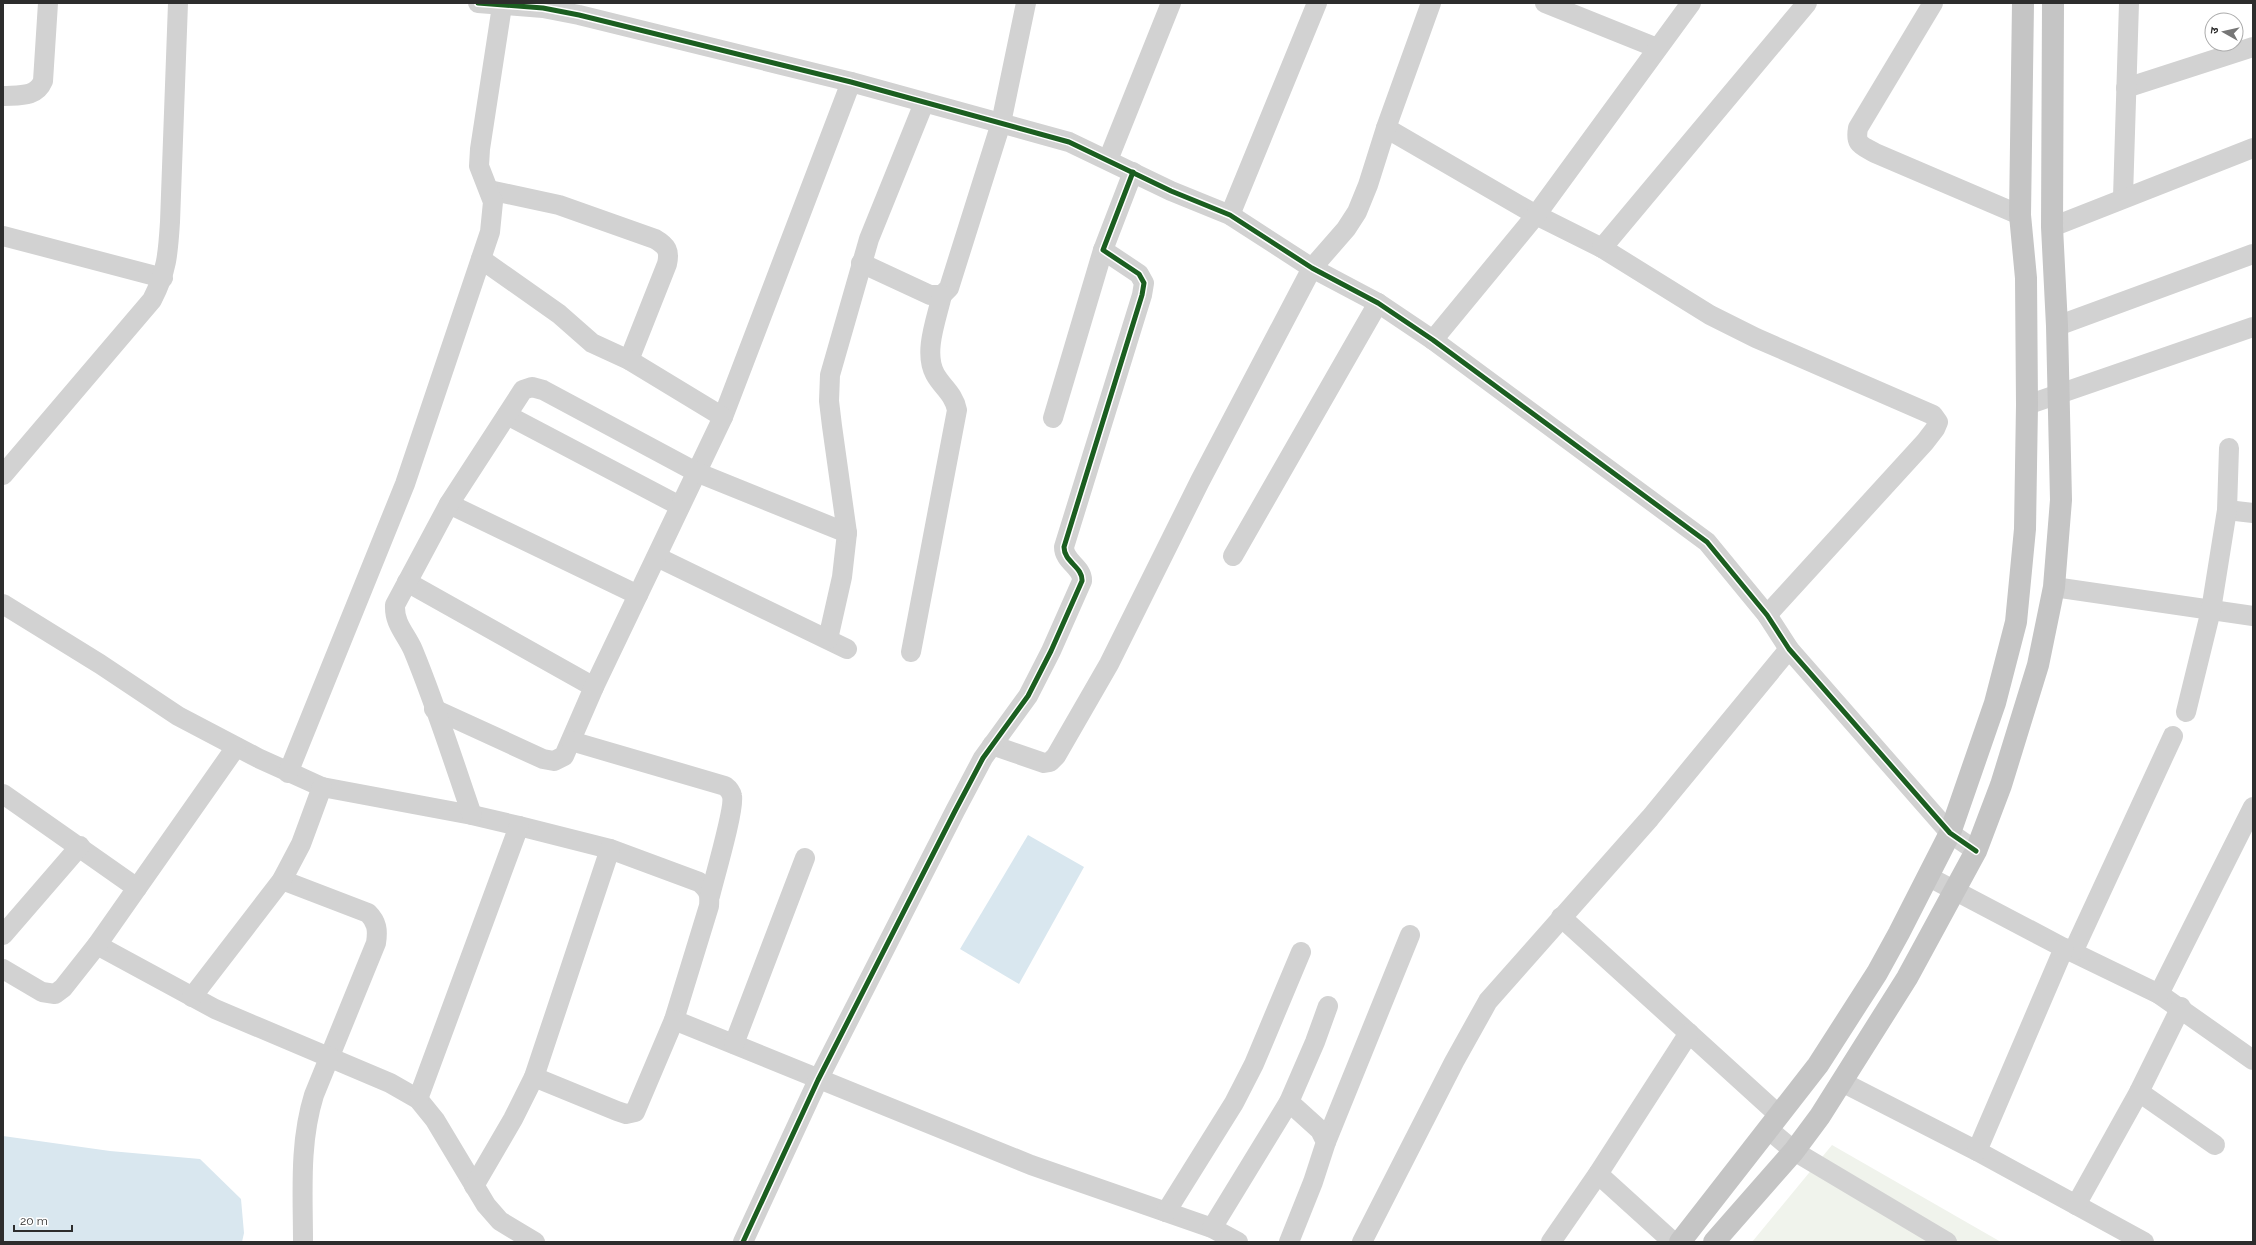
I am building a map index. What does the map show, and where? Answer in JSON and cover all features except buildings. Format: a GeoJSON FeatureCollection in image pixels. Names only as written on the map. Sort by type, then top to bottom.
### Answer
{"type":"FeatureCollection","features":[{"type":"Feature","properties":{"kind":"main road"},"geometry":{"type":"LineString","coordinates":[[1680,1242],[1818,1065],[1877,972],[1929,877],[1950,833],[1995,702],[2016,622],[2024,528],[2027,405],[2026,278],[2020,215],[2023,3]]}},
{"type":"Feature","properties":{"kind":"main road"},"geometry":{"type":"LineString","coordinates":[[1714,1242],[1794,1151],[1820,1116],[1907,978],[1976,851],[2020,729],[2038,665],[2054,587],[2061,500],[2058,326],[2052,227],[2054,3]]}},
{"type":"Feature","properties":{"kind":"street"},"geometry":{"type":"LineString","coordinates":[[3,96],[30,94],[40,88],[43,81],[48,3]]}},
{"type":"Feature","properties":{"kind":"street"},"geometry":{"type":"LineString","coordinates":[[3,475],[152,300],[163,278],[168,253],[170,230],[178,3]]}},
{"type":"Feature","properties":{"kind":"street"},"geometry":{"type":"LineString","coordinates":[[478,3],[543,8],[579,15],[851,82],[1069,142],[1171,191],[1230,214],[1312,268],[1378,303],[1432,340],[1707,542],[1767,615],[1789,649],[1950,833],[1976,851]]}},
{"type":"Feature","properties":{"kind":"street"},"geometry":{"type":"LineString","coordinates":[[911,652],[957,410],[952,396],[934,372],[930,358],[931,348],[942,295],[949,288],[1000,123],[1026,3]]}},
{"type":"Feature","properties":{"kind":"street"},"geometry":{"type":"LineString","coordinates":[[1108,160],[1172,3]]}},
{"type":"Feature","properties":{"kind":"street"},"geometry":{"type":"LineString","coordinates":[[1230,214],[1317,3]]}},
{"type":"Feature","properties":{"kind":"street"},"geometry":{"type":"LineString","coordinates":[[992,745],[1044,763],[1050,762],[1056,756],[1109,664],[1200,481],[1312,268],[1346,229],[1357,212],[1368,185],[1386,128],[1431,3]]}},
{"type":"Feature","properties":{"kind":"street"},"geometry":{"type":"LineString","coordinates":[[1545,3],[1657,48]]}},
{"type":"Feature","properties":{"kind":"street"},"geometry":{"type":"LineString","coordinates":[[1432,340],[1536,215],[1691,3]]}},
{"type":"Feature","properties":{"kind":"street"},"geometry":{"type":"LineString","coordinates":[[1602,248],[1808,3]]}},
{"type":"Feature","properties":{"kind":"street"},"geometry":{"type":"LineString","coordinates":[[1933,3],[1858,128],[1856,138],[1859,144],[1875,152],[2020,215]]}},
{"type":"Feature","properties":{"kind":"street"},"geometry":{"type":"LineString","coordinates":[[2123,197],[2129,3]]}},
{"type":"Feature","properties":{"kind":"street"},"geometry":{"type":"LineString","coordinates":[[288,773],[405,484],[438,393],[490,232],[493,215],[493,202],[479,166],[480,148],[507,5]]}},
{"type":"Feature","properties":{"kind":"street"},"geometry":{"type":"LineString","coordinates":[[2126,88],[2253,47]]}},
{"type":"Feature","properties":{"kind":"street"},"geometry":{"type":"LineString","coordinates":[[434,709],[543,759],[554,761],[564,756],[594,687],[723,417],[851,82]]}},
{"type":"Feature","properties":{"kind":"street"},"geometry":{"type":"LineString","coordinates":[[828,639],[842,577],[847,533],[829,402],[830,375],[861,263],[877,216],[924,103]]}},
{"type":"Feature","properties":{"kind":"street"},"geometry":{"type":"LineString","coordinates":[[1386,128],[1536,215],[1602,248],[1710,315],[1756,338],[1933,415],[1938,422],[1935,429],[1925,442],[1767,615]]}},
{"type":"Feature","properties":{"kind":"street"},"geometry":{"type":"LineString","coordinates":[[2052,227],[2123,197],[2253,148]]}},
{"type":"Feature","properties":{"kind":"street"},"geometry":{"type":"LineString","coordinates":[[1053,418],[1103,250],[1133,172]]}},
{"type":"Feature","properties":{"kind":"street"},"geometry":{"type":"LineString","coordinates":[[489,190],[559,205],[655,239],[665,244],[670,254],[667,264],[629,360]]}},
{"type":"Feature","properties":{"kind":"street"},"geometry":{"type":"LineString","coordinates":[[3,236],[163,278]]}},
{"type":"Feature","properties":{"kind":"street"},"geometry":{"type":"LineString","coordinates":[[743,1242],[818,1080],[954,811],[992,745],[1030,691],[1051,651],[1082,581],[1082,575],[1066,558],[1064,547],[1142,295],[1144,283],[1139,274],[1103,250]]}},
{"type":"Feature","properties":{"kind":"street"},"geometry":{"type":"LineString","coordinates":[[2058,326],[2253,254]]}},
{"type":"Feature","properties":{"kind":"street"},"geometry":{"type":"LineString","coordinates":[[481,259],[559,314],[592,343],[629,360],[723,417]]}},
{"type":"Feature","properties":{"kind":"street"},"geometry":{"type":"LineString","coordinates":[[861,263],[930,295],[942,295]]}},
{"type":"Feature","properties":{"kind":"street"},"geometry":{"type":"LineString","coordinates":[[1233,556],[1378,303]]}},
{"type":"Feature","properties":{"kind":"street"},"geometry":{"type":"LineString","coordinates":[[2027,405],[2253,327]]}},
{"type":"Feature","properties":{"kind":"street"},"geometry":{"type":"LineString","coordinates":[[472,815],[413,650],[395,616],[395,605],[449,504],[523,390],[532,387],[543,390],[696,472],[847,533]]}},
{"type":"Feature","properties":{"kind":"street"},"geometry":{"type":"LineString","coordinates":[[507,415],[680,506]]}},
{"type":"Feature","properties":{"kind":"street"},"geometry":{"type":"LineString","coordinates":[[2186,712],[2211,610],[2227,510],[2229,448]]}},
{"type":"Feature","properties":{"kind":"street"},"geometry":{"type":"LineString","coordinates":[[449,504],[638,595]]}},
{"type":"Feature","properties":{"kind":"street"},"geometry":{"type":"LineString","coordinates":[[2227,510],[2253,513]]}},
{"type":"Feature","properties":{"kind":"street"},"geometry":{"type":"LineString","coordinates":[[657,557],[847,649]]}},
{"type":"Feature","properties":{"kind":"street"},"geometry":{"type":"LineString","coordinates":[[407,582],[594,687]]}},
{"type":"Feature","properties":{"kind":"street"},"geometry":{"type":"LineString","coordinates":[[2054,587],[2253,616]]}},
{"type":"Feature","properties":{"kind":"street"},"geometry":{"type":"LineString","coordinates":[[3,604],[100,664],[178,716],[288,773],[322,787],[472,815],[610,849],[699,882],[707,888],[710,896]]}},
{"type":"Feature","properties":{"kind":"street"},"geometry":{"type":"LineString","coordinates":[[1362,1242],[1454,1062],[1488,1001],[1650,818],[1789,649]]}},
{"type":"Feature","properties":{"kind":"street"},"geometry":{"type":"LineString","coordinates":[[1977,1151],[2068,950],[2172,736]]}},
{"type":"Feature","properties":{"kind":"street"},"geometry":{"type":"LineString","coordinates":[[534,1077],[617,1112],[626,1114],[635,1112],[674,1020],[709,906],[733,797],[731,791],[725,786],[571,741]]}},
{"type":"Feature","properties":{"kind":"street"},"geometry":{"type":"LineString","coordinates":[[3,969],[42,992],[54,994],[63,988],[97,945],[236,747]]}},
{"type":"Feature","properties":{"kind":"street"},"geometry":{"type":"LineString","coordinates":[[192,997],[282,880],[301,844],[322,787]]}},
{"type":"Feature","properties":{"kind":"street"},"geometry":{"type":"LineString","coordinates":[[3,794],[80,846],[137,888]]}},
{"type":"Feature","properties":{"kind":"street"},"geometry":{"type":"LineString","coordinates":[[2159,994],[2253,807]]}},
{"type":"Feature","properties":{"kind":"street"},"geometry":{"type":"LineString","coordinates":[[418,1099],[519,826]]}},
{"type":"Feature","properties":{"kind":"street"},"geometry":{"type":"LineString","coordinates":[[3,935],[80,846]]}},
{"type":"Feature","properties":{"kind":"street"},"geometry":{"type":"LineString","coordinates":[[474,1186],[513,1119],[534,1077],[610,849]]}},
{"type":"Feature","properties":{"kind":"street"},"geometry":{"type":"LineString","coordinates":[[734,1044],[805,858]]}},
{"type":"Feature","properties":{"kind":"street"},"geometry":{"type":"LineString","coordinates":[[1929,877],[2068,950],[2159,994],[2253,1060]]}},
{"type":"Feature","properties":{"kind":"street"},"geometry":{"type":"LineString","coordinates":[[282,880],[368,913],[374,919],[378,931],[376,943],[331,1057],[314,1095],[307,1117],[303,1172],[303,1242]]}},
{"type":"Feature","properties":{"kind":"street"},"geometry":{"type":"LineString","coordinates":[[1561,917],[1689,1032],[1774,1122],[1794,1151],[1948,1242]]}},
{"type":"Feature","properties":{"kind":"street"},"geometry":{"type":"LineString","coordinates":[[1288,1242],[1314,1182],[1326,1142],[1410,935]]}},
{"type":"Feature","properties":{"kind":"street"},"geometry":{"type":"LineString","coordinates":[[97,945],[192,997],[238,1020],[331,1057],[390,1083],[418,1099],[435,1120],[486,1205],[500,1221],[535,1242]]}},
{"type":"Feature","properties":{"kind":"street"},"geometry":{"type":"LineString","coordinates":[[1166,1212],[1234,1103],[1254,1064],[1301,952]]}},
{"type":"Feature","properties":{"kind":"street"},"geometry":{"type":"LineString","coordinates":[[1212,1228],[1289,1102],[1312,1049],[1328,1006]]}},
{"type":"Feature","properties":{"kind":"street"},"geometry":{"type":"LineString","coordinates":[[2076,1205],[2139,1092],[2181,1008]]}},
{"type":"Feature","properties":{"kind":"street"},"geometry":{"type":"LineString","coordinates":[[674,1020],[818,1080],[1031,1164],[1212,1228],[1238,1242]]}},
{"type":"Feature","properties":{"kind":"street"},"geometry":{"type":"LineString","coordinates":[[1551,1242],[1598,1174],[1689,1032]]}},
{"type":"Feature","properties":{"kind":"street"},"geometry":{"type":"LineString","coordinates":[[1842,1082],[1977,1151],[2144,1242]]}},
{"type":"Feature","properties":{"kind":"street"},"geometry":{"type":"LineString","coordinates":[[2139,1092],[2215,1145]]}},
{"type":"Feature","properties":{"kind":"street"},"geometry":{"type":"LineString","coordinates":[[1289,1102],[1320,1130],[1326,1142]]}},
{"type":"Feature","properties":{"kind":"street"},"geometry":{"type":"LineString","coordinates":[[1598,1174],[1673,1242]]}},
{"type":"Feature","properties":{"kind":"shaded area"},"geometry":{"type":"Polygon","coordinates":[[[1028,835],[1084,867],[1019,984],[960,949],[1028,835]]]}},
{"type":"Feature","properties":{"kind":"shaded area"},"geometry":{"type":"Polygon","coordinates":[[[3,1136],[110,1151],[200,1159],[241,1199],[244,1233],[242,1242],[3,1242],[3,1136]]]}},
{"type":"Feature","properties":{"kind":"shaded area"},"geometry":{"type":"Polygon","coordinates":[[[1832,1145],[2001,1242],[1752,1242],[1832,1145]]]}},
{"type":"Feature","properties":{"kind":"cycle path"},"geometry":{"type":"LineString","coordinates":[[478,3],[543,8],[579,15],[851,82],[1069,142],[1171,191],[1230,215],[1312,268],[1378,303],[1433,340],[1707,542],[1767,615],[1789,649],[1950,833],[1976,851]]}},
{"type":"Feature","properties":{"kind":"cycle path"},"geometry":{"type":"LineString","coordinates":[[743,1242],[818,1080],[955,811],[983,758],[1028,696],[1051,651],[1082,581],[1080,572],[1067,557],[1064,547],[1142,295],[1144,283],[1139,274],[1103,250],[1133,172]]}}]}
